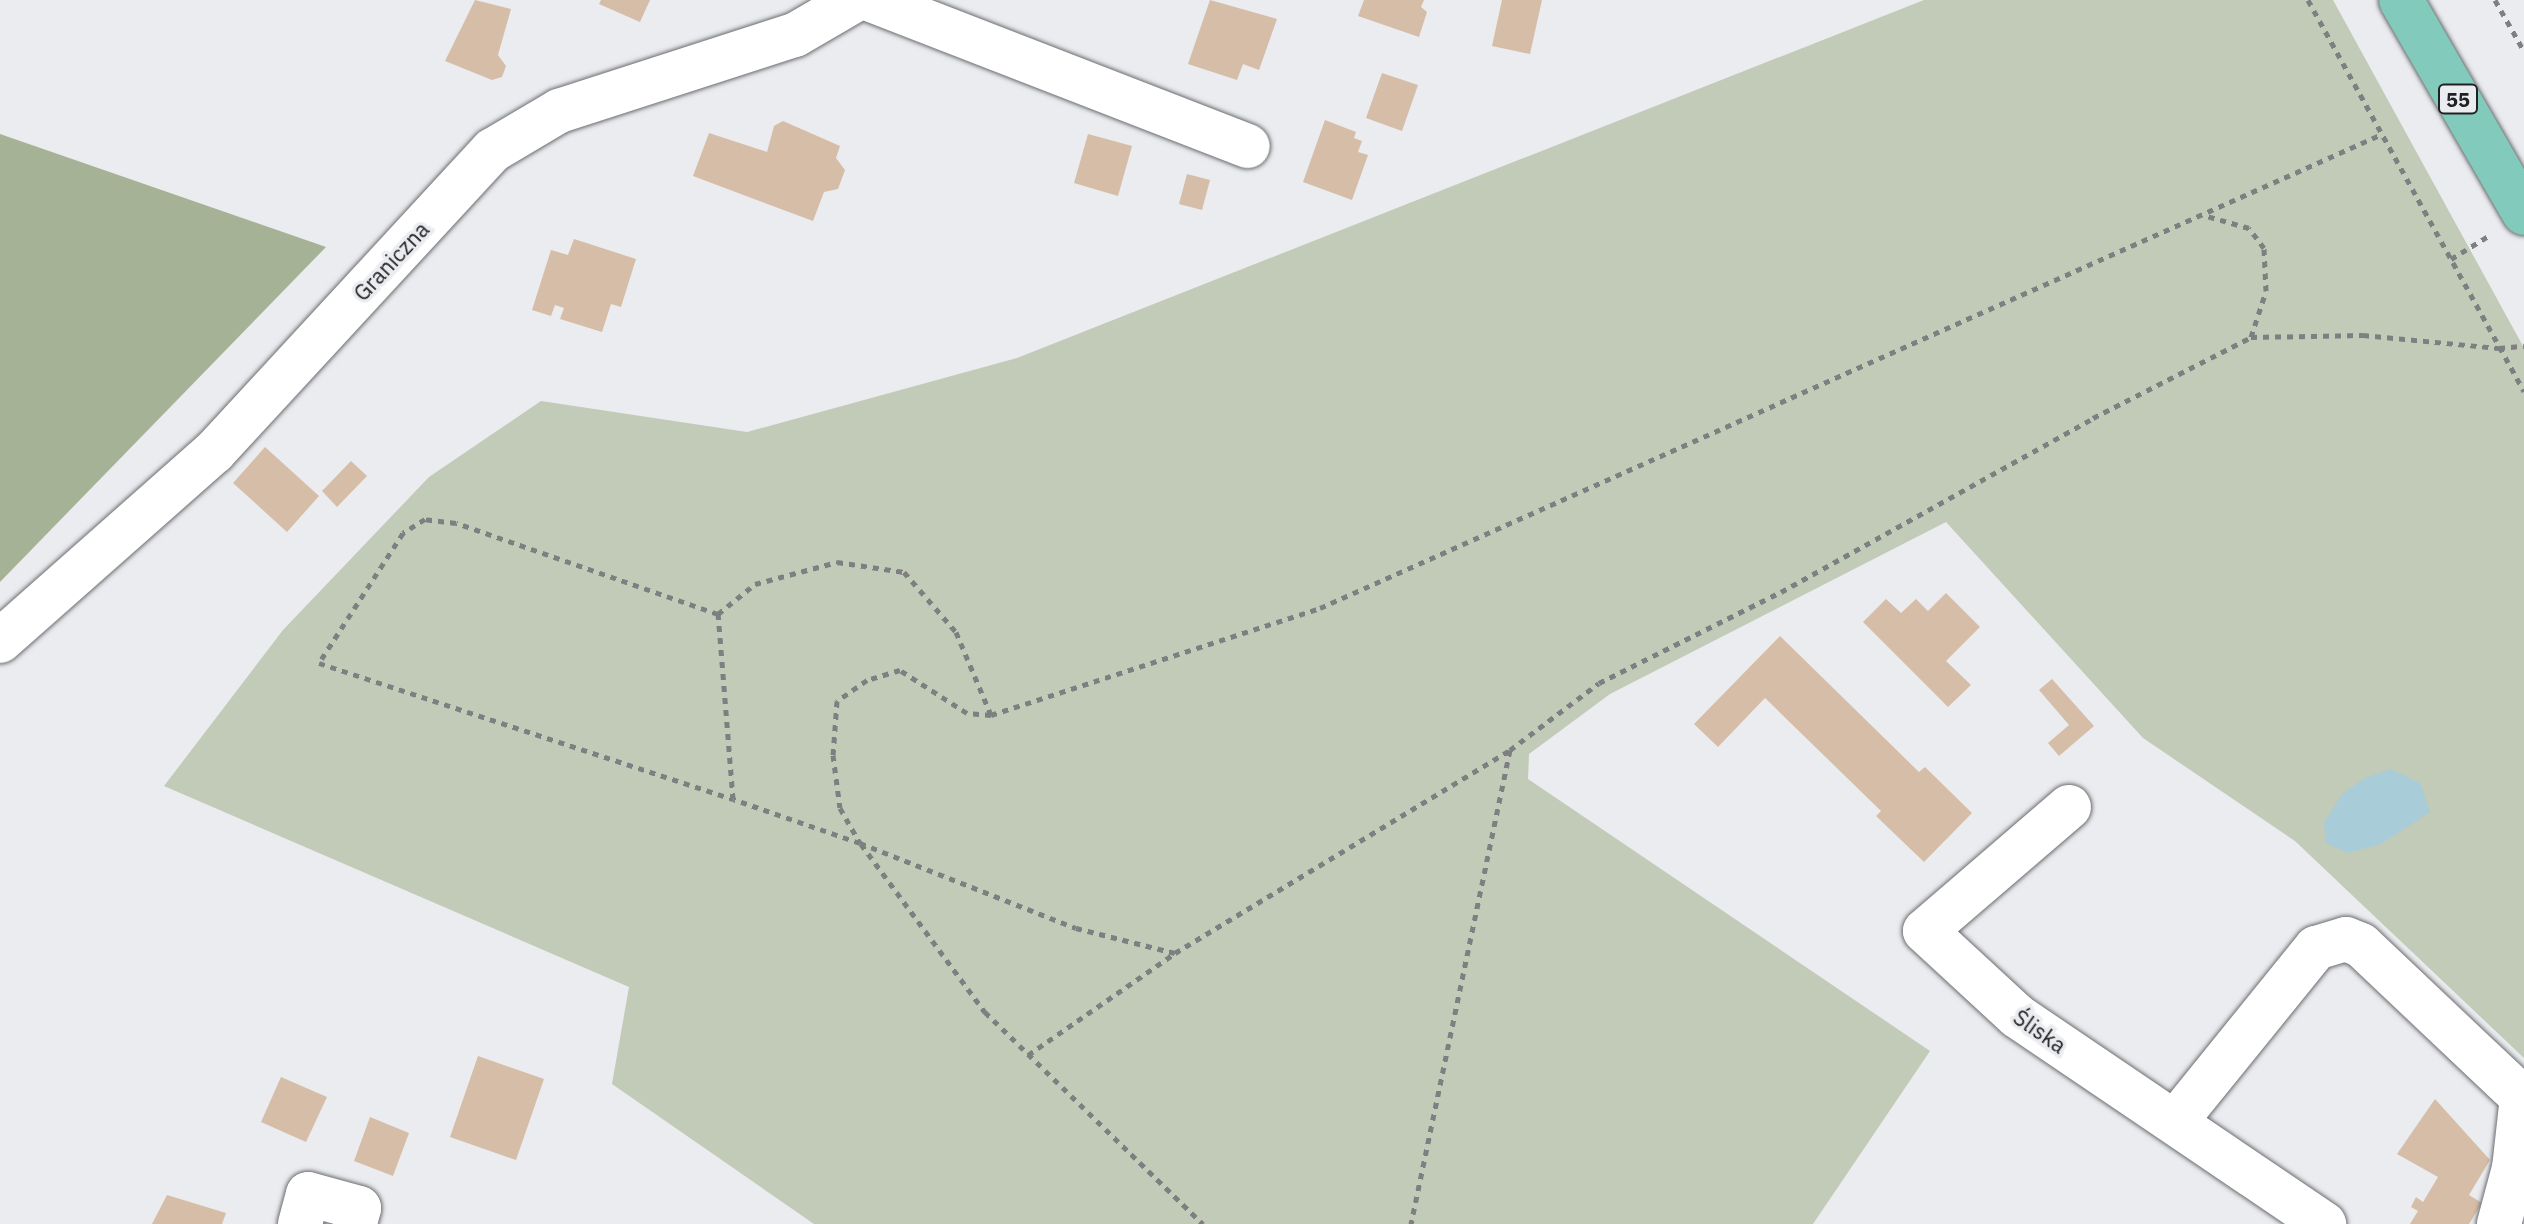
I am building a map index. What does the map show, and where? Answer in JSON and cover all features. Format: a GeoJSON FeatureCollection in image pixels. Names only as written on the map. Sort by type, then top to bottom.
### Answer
{"type":"FeatureCollection","features":[{"type":"Feature","properties":{"kind":"main road","name":"55"},"geometry":{"type":"LineString","coordinates":[[2401,0],[2512,214]]}},
{"type":"Feature","properties":{"kind":"street","name":"Graniczna"},"geometry":{"type":"LineString","coordinates":[[0,641],[214,452],[493,150],[559,111],[795,35],[855,0]]}},
{"type":"Feature","properties":{"kind":"street"},"geometry":{"type":"LineString","coordinates":[[871,0],[1248,146]]}},
{"type":"Feature","properties":{"kind":"street","name":"Śliska"},"geometry":{"type":"LineString","coordinates":[[2069,807],[1925,931],[2017,1016],[2324,1224]]}},
{"type":"Feature","properties":{"kind":"street"},"geometry":{"type":"LineString","coordinates":[[2175,1122],[2316,948],[2346,939],[2361,945],[2522,1097],[2514,1168],[2499,1224]]}},
{"type":"Feature","properties":{"kind":"street"},"geometry":{"type":"LineString","coordinates":[[300,1224],[308,1194],[359,1208],[355,1224]]}},
{"type":"Feature","properties":{"kind":"path"},"geometry":{"type":"LineString","coordinates":[[2308,0],[2524,391]]}},
{"type":"Feature","properties":{"kind":"path"},"geometry":{"type":"LineString","coordinates":[[2495,0],[2524,51]]}},
{"type":"Feature","properties":{"kind":"path"},"geometry":{"type":"LineString","coordinates":[[1203,1224],[985,1012],[860,843],[840,808],[833,755],[837,701],[867,680],[900,670],[967,713],[991,715],[1320,608],[2382,134]]}},
{"type":"Feature","properties":{"kind":"path"},"geometry":{"type":"LineString","coordinates":[[2450,259],[2512,214]]}},
{"type":"Feature","properties":{"kind":"path"},"geometry":{"type":"LineString","coordinates":[[2200,215],[2249,228],[2264,248],[2267,282],[2251,337]]}},
{"type":"Feature","properties":{"kind":"path"},"geometry":{"type":"LineString","coordinates":[[1028,1055],[1175,953],[1510,750],[1599,683],[1781,592],[2093,418],[2251,337],[2363,335],[2499,348],[2524,346]]}},
{"type":"Feature","properties":{"kind":"path"},"geometry":{"type":"LineString","coordinates":[[718,614],[456,523],[425,519],[403,533],[319,663],[860,843],[1076,928],[1175,953]]}},
{"type":"Feature","properties":{"kind":"path"},"geometry":{"type":"LineString","coordinates":[[718,614],[755,584],[837,562],[904,572],[956,632],[991,715]]}},
{"type":"Feature","properties":{"kind":"path"},"geometry":{"type":"LineString","coordinates":[[718,614],[733,799]]}},
{"type":"Feature","properties":{"kind":"path"},"geometry":{"type":"LineString","coordinates":[[1411,1224],[1510,750]]}},
{"type":"Feature","properties":{"kind":"green space"},"geometry":{"type":"Polygon","coordinates":[[[1924,0],[2333,0],[2524,348],[2524,1058],[2295,841],[2143,738],[1946,522],[1610,694],[1529,754],[1528,779],[1930,1051],[1813,1224],[814,1224],[612,1084],[629,987],[164,786],[283,630],[429,477],[541,401],[747,432],[1017,358],[1924,0]]]}},
{"type":"Feature","properties":{"kind":"green space"},"geometry":{"type":"Polygon","coordinates":[[[0,134],[326,247],[0,582],[0,134]]]}},
{"type":"Feature","properties":{"kind":"water"},"geometry":{"type":"Polygon","coordinates":[[[2391,769],[2420,783],[2430,812],[2381,844],[2348,853],[2326,843],[2324,823],[2342,794],[2365,778],[2391,769]]]}},
{"type":"Feature","properties":{"kind":"building"},"geometry":{"type":"Polygon","coordinates":[[[475,0],[511,9],[498,55],[506,66],[502,77],[492,80],[445,61],[475,0]]]}},
{"type":"Feature","properties":{"kind":"building"},"geometry":{"type":"Polygon","coordinates":[[[601,0],[650,0],[640,22],[599,4],[601,0]]]}},
{"type":"Feature","properties":{"kind":"building"},"geometry":{"type":"Polygon","coordinates":[[[1210,0],[1277,19],[1259,70],[1243,64],[1237,80],[1188,64],[1210,0]]]}},
{"type":"Feature","properties":{"kind":"building"},"geometry":{"type":"Polygon","coordinates":[[[1364,0],[1424,0],[1421,7],[1427,12],[1419,37],[1358,16],[1364,0]]]}},
{"type":"Feature","properties":{"kind":"building"},"geometry":{"type":"Polygon","coordinates":[[[1502,0],[1542,0],[1530,54],[1492,46],[1502,0]]]}},
{"type":"Feature","properties":{"kind":"building"},"geometry":{"type":"Polygon","coordinates":[[[1382,73],[1418,85],[1402,131],[1366,118],[1382,73]]]}},
{"type":"Feature","properties":{"kind":"building"},"geometry":{"type":"Polygon","coordinates":[[[1325,120],[1356,132],[1354,138],[1362,141],[1358,152],[1368,155],[1352,200],[1303,182],[1325,120]]]}},
{"type":"Feature","properties":{"kind":"building"},"geometry":{"type":"Polygon","coordinates":[[[783,121],[840,146],[836,158],[845,170],[838,189],[824,192],[813,221],[693,176],[709,133],[767,152],[774,126],[783,121]]]}},
{"type":"Feature","properties":{"kind":"building"},"geometry":{"type":"Polygon","coordinates":[[[1088,134],[1132,146],[1118,196],[1074,183],[1088,134]]]}},
{"type":"Feature","properties":{"kind":"building"},"geometry":{"type":"Polygon","coordinates":[[[1187,174],[1210,180],[1202,210],[1179,204],[1187,174]]]}},
{"type":"Feature","properties":{"kind":"building"},"geometry":{"type":"Polygon","coordinates":[[[574,239],[636,259],[621,307],[611,304],[602,332],[560,319],[564,308],[555,305],[551,316],[532,310],[551,250],[568,255],[574,239]]]}},
{"type":"Feature","properties":{"kind":"building"},"geometry":{"type":"Polygon","coordinates":[[[265,447],[319,496],[287,532],[233,483],[265,447]]]}},
{"type":"Feature","properties":{"kind":"building"},"geometry":{"type":"Polygon","coordinates":[[[351,461],[367,476],[337,507],[322,491],[351,461]]]}},
{"type":"Feature","properties":{"kind":"building"},"geometry":{"type":"Polygon","coordinates":[[[1946,593],[1980,627],[1946,661],[1971,685],[1948,707],[1863,622],[1886,599],[1901,613],[1916,599],[1928,611],[1946,593]]]}},
{"type":"Feature","properties":{"kind":"building"},"geometry":{"type":"Polygon","coordinates":[[[1780,636],[1919,772],[1925,767],[1972,813],[1924,862],[1876,816],[1881,811],[1765,698],[1718,747],[1694,724],[1780,636]]]}},
{"type":"Feature","properties":{"kind":"building"},"geometry":{"type":"Polygon","coordinates":[[[2052,679],[2094,726],[2059,756],[2048,743],[2069,725],[2039,690],[2052,679]]]}},
{"type":"Feature","properties":{"kind":"building"},"geometry":{"type":"Polygon","coordinates":[[[478,1056],[544,1079],[516,1160],[450,1137],[478,1056]]]}},
{"type":"Feature","properties":{"kind":"building"},"geometry":{"type":"Polygon","coordinates":[[[281,1077],[327,1097],[306,1142],[261,1122],[281,1077]]]}},
{"type":"Feature","properties":{"kind":"building"},"geometry":{"type":"Polygon","coordinates":[[[2435,1099],[2490,1160],[2469,1195],[2482,1203],[2469,1224],[2410,1224],[2418,1211],[2411,1207],[2416,1197],[2423,1202],[2438,1177],[2397,1154],[2435,1099]]]}},
{"type":"Feature","properties":{"kind":"building"},"geometry":{"type":"Polygon","coordinates":[[[370,1117],[409,1133],[393,1176],[354,1161],[370,1117]]]}},
{"type":"Feature","properties":{"kind":"building"},"geometry":{"type":"Polygon","coordinates":[[[167,1195],[226,1213],[222,1224],[152,1224],[167,1195]]]}}]}
